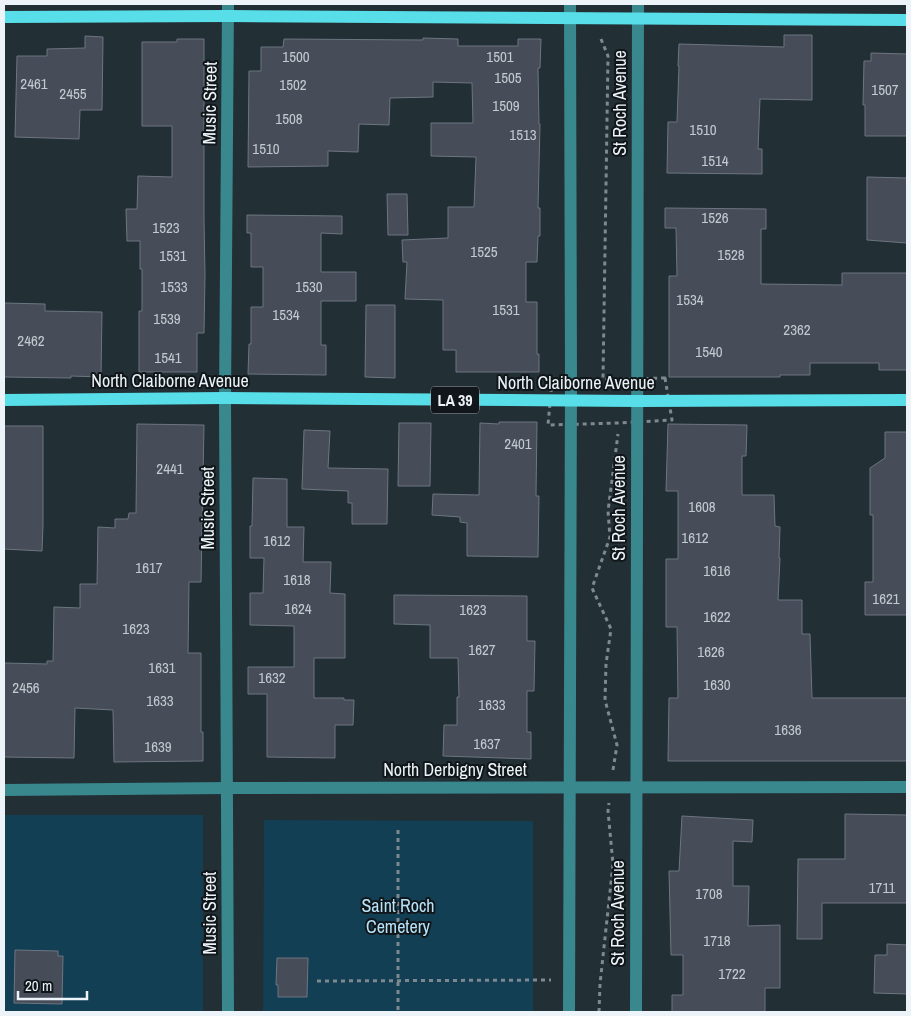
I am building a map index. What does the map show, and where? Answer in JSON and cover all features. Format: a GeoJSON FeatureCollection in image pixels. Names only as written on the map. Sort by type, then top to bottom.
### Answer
{"type":"FeatureCollection","features":[{"type":"Feature","properties":{"kind":"main road"},"geometry":{"type":"LineString","coordinates":[[4,17],[228,10],[570,18],[907,20]]}},
{"type":"Feature","properties":{"kind":"main road","name":"North Claiborne Avenue"},"geometry":{"type":"LineString","coordinates":[[4,400],[225,398],[907,400]]}},
{"type":"Feature","properties":{"kind":"street"},"geometry":{"type":"LineString","coordinates":[[569,1012],[570,4]]}},
{"type":"Feature","properties":{"kind":"street","name":"St Roch Avenue"},"geometry":{"type":"LineString","coordinates":[[636,1012],[638,4]]}},
{"type":"Feature","properties":{"kind":"street","name":"Music Street"},"geometry":{"type":"LineString","coordinates":[[228,10],[225,398],[228,1012]]}},
{"type":"Feature","properties":{"kind":"street","name":"North Derbigny Street"},"geometry":{"type":"LineString","coordinates":[[4,790],[907,787]]}},
{"type":"Feature","properties":{"kind":"path"},"geometry":{"type":"LineString","coordinates":[[601,39],[608,56],[603,378]]}},
{"type":"Feature","properties":{"kind":"path"},"geometry":{"type":"LineString","coordinates":[[599,1012],[613,864],[608,811],[617,745],[605,700],[606,664],[611,629],[592,588],[610,538],[608,511],[618,433]]}},
{"type":"Feature","properties":{"kind":"path"},"geometry":{"type":"LineString","coordinates":[[398,830],[398,1012]]}},
{"type":"Feature","properties":{"kind":"path"},"geometry":{"type":"LineString","coordinates":[[317,981],[569,980]]}},
{"type":"Feature","properties":{"kind":"green space"},"geometry":{"type":"Polygon","coordinates":[[[4,815],[203,815],[203,1012],[4,1012],[4,815]]]}},
{"type":"Feature","properties":{"kind":"green space","name":"Saint Roch Cemetery"},"geometry":{"type":"Polygon","coordinates":[[[264,820],[533,821],[533,1012],[263,1012],[264,820]]]}},
{"type":"Feature","properties":{"kind":"building"},"geometry":{"type":"Polygon","coordinates":[[[784,35],[812,35],[812,100],[760,99],[758,149],[762,149],[762,174],[667,173],[668,122],[677,122],[679,44],[784,47],[784,35]]]}},
{"type":"Feature","properties":{"kind":"building"},"geometry":{"type":"Polygon","coordinates":[[[85,36],[103,37],[102,110],[80,110],[79,139],[15,137],[17,56],[47,56],[47,49],[85,48],[85,36]]]}},
{"type":"Feature","properties":{"kind":"building"},"geometry":{"type":"Polygon","coordinates":[[[423,38],[458,39],[458,46],[518,46],[518,39],[541,39],[540,68],[538,68],[540,124],[538,208],[540,208],[540,236],[538,236],[537,262],[526,262],[526,302],[537,302],[539,372],[456,372],[456,350],[443,350],[443,300],[405,299],[407,262],[403,262],[402,240],[448,238],[448,207],[474,207],[476,157],[431,156],[431,123],[473,123],[472,83],[433,82],[433,97],[390,98],[389,125],[359,124],[358,152],[328,151],[328,166],[248,167],[249,71],[261,71],[261,47],[283,47],[284,39],[423,40],[423,38]]]}},
{"type":"Feature","properties":{"kind":"building"},"geometry":{"type":"Polygon","coordinates":[[[177,39],[204,39],[204,333],[197,333],[197,372],[139,372],[139,311],[142,311],[140,241],[127,241],[126,209],[137,209],[138,176],[172,177],[172,126],[142,126],[142,42],[177,42],[177,39]]]}},
{"type":"Feature","properties":{"kind":"building"},"geometry":{"type":"Polygon","coordinates":[[[871,53],[907,54],[907,136],[865,136],[865,105],[863,105],[864,61],[871,61],[871,53]]]}},
{"type":"Feature","properties":{"kind":"building"},"geometry":{"type":"Polygon","coordinates":[[[867,177],[907,178],[907,243],[867,240],[867,177]]]}},
{"type":"Feature","properties":{"kind":"building"},"geometry":{"type":"Polygon","coordinates":[[[387,194],[407,194],[408,235],[388,235],[387,194]]]}},
{"type":"Feature","properties":{"kind":"building"},"geometry":{"type":"Polygon","coordinates":[[[665,208],[766,209],[766,229],[761,229],[761,284],[842,285],[842,273],[907,273],[907,370],[879,370],[879,363],[810,363],[810,375],[780,375],[780,377],[669,377],[669,276],[677,276],[676,228],[665,228],[665,208]]]}},
{"type":"Feature","properties":{"kind":"building"},"geometry":{"type":"Polygon","coordinates":[[[247,215],[342,216],[342,234],[321,233],[321,272],[356,272],[356,301],[321,301],[321,345],[326,345],[326,375],[248,374],[249,344],[251,344],[251,307],[263,307],[263,267],[251,267],[251,233],[247,233],[247,215]]]}},
{"type":"Feature","properties":{"kind":"building"},"geometry":{"type":"Polygon","coordinates":[[[4,303],[45,304],[45,311],[102,312],[101,377],[4,377],[4,303]]]}},
{"type":"Feature","properties":{"kind":"building"},"geometry":{"type":"Polygon","coordinates":[[[366,305],[395,305],[395,378],[365,377],[366,305]]]}},
{"type":"Feature","properties":{"kind":"building"},"geometry":{"type":"Polygon","coordinates":[[[499,422],[537,422],[536,496],[539,496],[538,557],[467,556],[467,523],[460,522],[460,517],[432,515],[433,494],[479,495],[480,423],[499,424],[499,422]]]}},
{"type":"Feature","properties":{"kind":"building"},"geometry":{"type":"Polygon","coordinates":[[[399,423],[431,423],[430,486],[398,486],[399,423]]]}},
{"type":"Feature","properties":{"kind":"building"},"geometry":{"type":"Polygon","coordinates":[[[137,424],[204,425],[201,582],[189,582],[188,653],[201,653],[203,761],[114,762],[113,710],[75,708],[74,758],[4,757],[4,663],[47,664],[47,661],[53,661],[54,607],[80,608],[80,584],[97,584],[98,527],[115,528],[115,519],[128,519],[129,513],[136,513],[137,424]]]}},
{"type":"Feature","properties":{"kind":"building"},"geometry":{"type":"Polygon","coordinates":[[[668,424],[747,425],[746,456],[742,456],[742,495],[774,495],[775,526],[780,527],[778,600],[802,600],[802,634],[810,634],[812,698],[907,698],[907,761],[668,761],[669,698],[678,698],[677,627],[666,627],[666,559],[678,559],[678,491],[666,491],[668,424]]]}},
{"type":"Feature","properties":{"kind":"building"},"geometry":{"type":"Polygon","coordinates":[[[4,426],[43,426],[42,551],[4,549],[4,426]]]}},
{"type":"Feature","properties":{"kind":"building"},"geometry":{"type":"Polygon","coordinates":[[[304,430],[330,431],[328,468],[388,469],[387,524],[352,524],[352,503],[348,503],[348,491],[302,489],[304,430]]]}},
{"type":"Feature","properties":{"kind":"building"},"geometry":{"type":"Polygon","coordinates":[[[885,432],[907,432],[907,615],[865,615],[865,582],[873,582],[873,515],[870,515],[870,468],[885,458],[885,432]]]}},
{"type":"Feature","properties":{"kind":"building"},"geometry":{"type":"Polygon","coordinates":[[[253,478],[287,479],[287,527],[304,527],[303,562],[331,562],[330,593],[345,594],[345,658],[314,658],[314,698],[354,700],[353,725],[335,725],[335,758],[267,757],[267,694],[248,694],[248,667],[294,667],[294,626],[250,625],[250,593],[263,593],[264,558],[250,558],[253,478]]]}},
{"type":"Feature","properties":{"kind":"building"},"geometry":{"type":"Polygon","coordinates":[[[394,595],[527,596],[527,641],[535,641],[534,691],[527,691],[527,732],[531,732],[531,759],[443,756],[444,725],[457,725],[457,697],[459,697],[458,658],[430,658],[430,625],[394,624],[394,595]]]}},
{"type":"Feature","properties":{"kind":"building"},"geometry":{"type":"Polygon","coordinates":[[[845,814],[907,815],[907,903],[822,903],[822,939],[797,939],[798,859],[845,859],[845,814]]]}},
{"type":"Feature","properties":{"kind":"building"},"geometry":{"type":"Polygon","coordinates":[[[682,816],[753,820],[752,842],[733,841],[733,886],[749,886],[748,926],[780,925],[780,988],[765,988],[765,1012],[672,1012],[672,995],[683,995],[683,955],[671,955],[669,871],[679,871],[682,816]]]}},
{"type":"Feature","properties":{"kind":"building"},"geometry":{"type":"Polygon","coordinates":[[[887,944],[907,945],[907,994],[874,993],[875,955],[887,955],[887,944]]]}},
{"type":"Feature","properties":{"kind":"building"},"geometry":{"type":"Polygon","coordinates":[[[15,950],[58,951],[58,956],[63,956],[62,1004],[14,1003],[15,950]]]}},
{"type":"Feature","properties":{"kind":"building"},"geometry":{"type":"Polygon","coordinates":[[[277,958],[308,958],[307,997],[278,997],[278,985],[276,985],[277,958]]]}}]}
